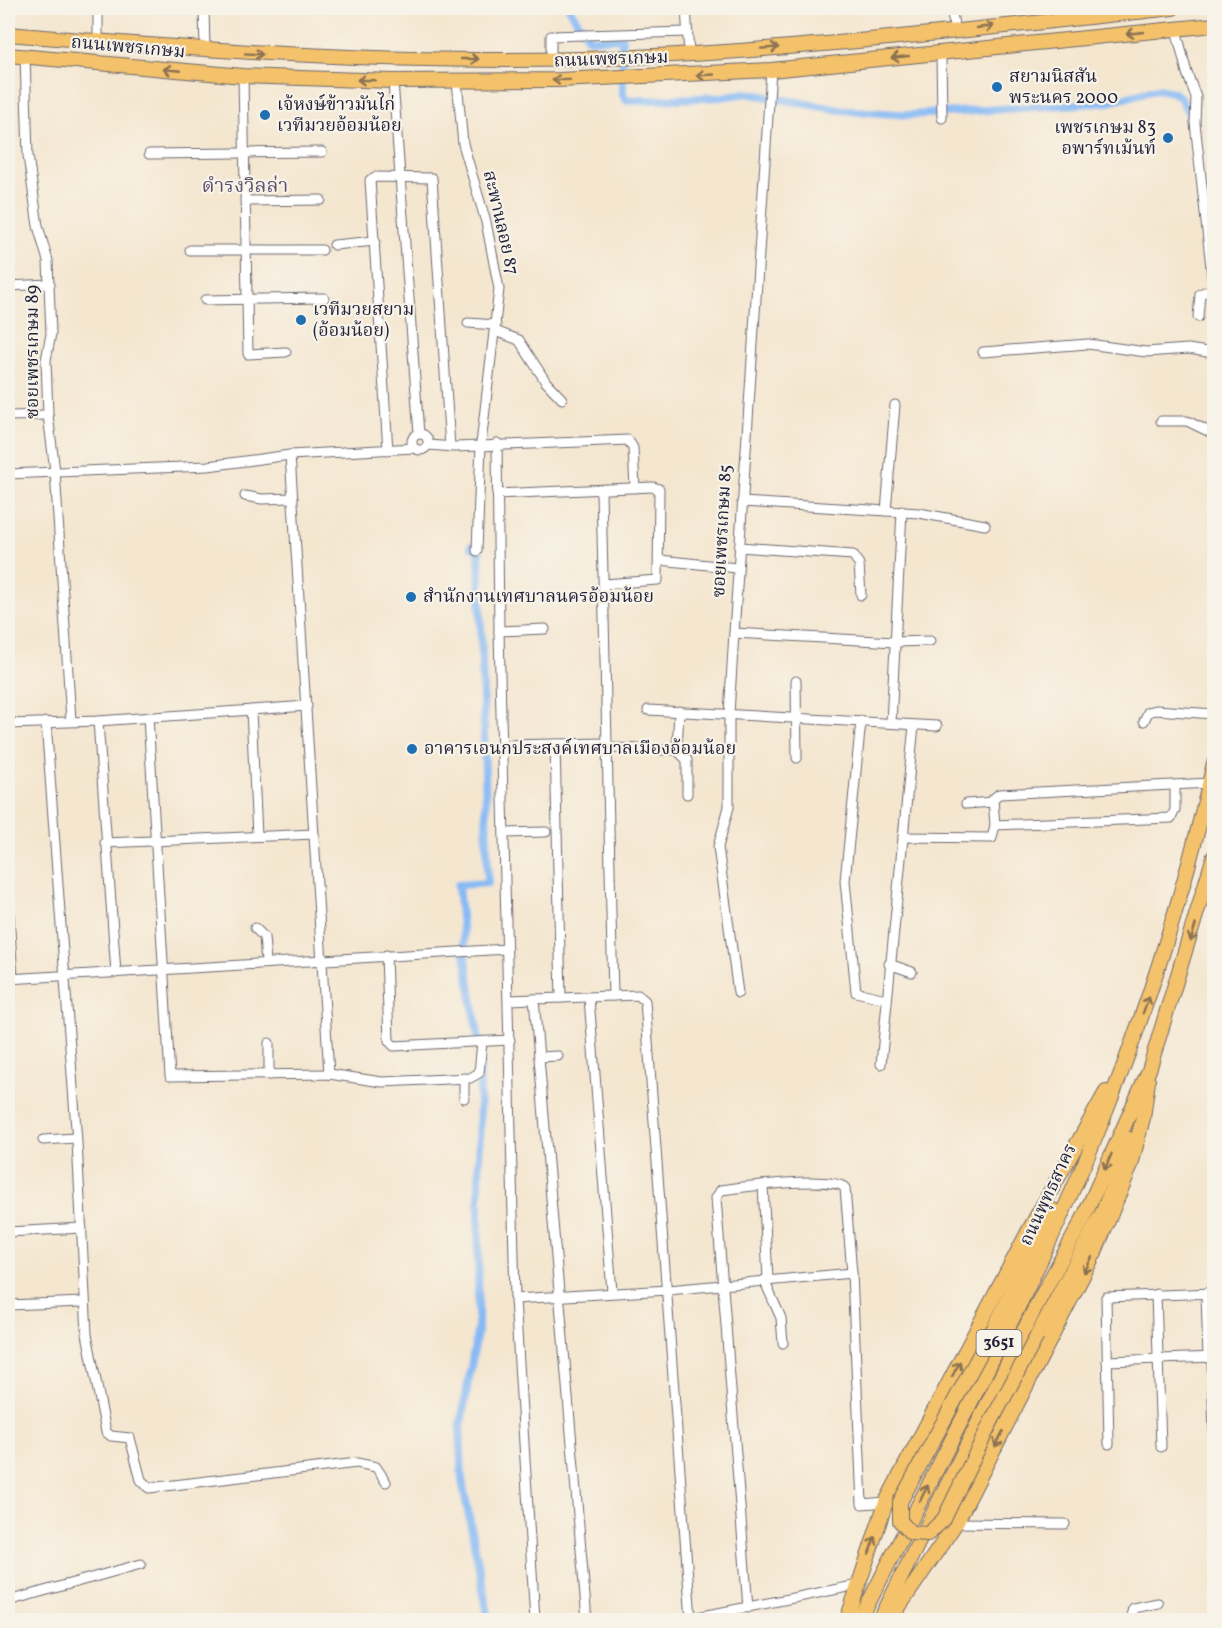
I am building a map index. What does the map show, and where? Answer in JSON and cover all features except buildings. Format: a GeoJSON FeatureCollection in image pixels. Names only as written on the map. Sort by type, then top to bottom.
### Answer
{"type":"FeatureCollection","features":[{"type":"Feature","properties":{"kind":"main road","name":"ถนนเพชรเกษม"},"geometry":{"type":"LineString","coordinates":[[8,34],[302,56],[391,59],[551,59],[689,54],[955,30],[1086,12],[1167,8]]}},
{"type":"Feature","properties":{"kind":"main road","name":"ถนนเพชรเกษม"},"geometry":{"type":"LineString","coordinates":[[8,55],[243,76],[303,79],[457,81],[770,77],[941,53],[1215,25]]}},
{"type":"Feature","properties":{"kind":"main road"},"geometry":{"type":"LineString","coordinates":[[302,56],[303,79]]}},
{"type":"Feature","properties":{"kind":"main road"},"geometry":{"type":"LineString","coordinates":[[391,59],[393,81]]}},
{"type":"Feature","properties":{"kind":"main road"},"geometry":{"type":"LineString","coordinates":[[430,59],[430,81]]}},
{"type":"Feature","properties":{"kind":"main road","name":"ถนนพุทธสาคร"},"geometry":{"type":"LineString","coordinates":[[860,1620],[1068,1199],[1125,1059],[1167,942],[1215,763]]}},
{"type":"Feature","properties":{"kind":"main road","name":"3651"},"geometry":{"type":"LineString","coordinates":[[880,1620],[1036,1306],[1083,1219],[1149,1070],[1215,856]]}},
{"type":"Feature","properties":{"kind":"main road"},"geometry":{"type":"LineString","coordinates":[[1125,1059],[994,1328],[900,1502],[900,1521],[911,1533],[928,1534],[944,1520],[992,1420],[1104,1209],[1133,1128],[1149,1070]]}},
{"type":"Feature","properties":{"kind":"main road"},"geometry":{"type":"LineString","coordinates":[[847,1620],[886,1502],[1029,1230],[1125,1059]]}},
{"type":"Feature","properties":{"kind":"main road"},"geometry":{"type":"LineString","coordinates":[[890,1620],[956,1523],[1090,1262],[1110,1217],[1139,1137],[1149,1070]]}},
{"type":"Feature","properties":{"kind":"street"},"geometry":{"type":"LineString","coordinates":[[98,8],[98,41]]}},
{"type":"Feature","properties":{"kind":"street"},"geometry":{"type":"LineString","coordinates":[[204,8],[205,50]]}},
{"type":"Feature","properties":{"kind":"street"},"geometry":{"type":"LineString","coordinates":[[686,8],[689,54]]}},
{"type":"Feature","properties":{"kind":"street"},"geometry":{"type":"LineString","coordinates":[[951,8],[955,30]]}},
{"type":"Feature","properties":{"kind":"street"},"geometry":{"type":"LineString","coordinates":[[1176,29],[1187,73],[1196,97],[1196,123],[1214,291],[1200,294],[1198,317]]}},
{"type":"Feature","properties":{"kind":"street"},"geometry":{"type":"LineString","coordinates":[[551,59],[551,36],[687,32]]}},
{"type":"Feature","properties":{"kind":"street"},"geometry":{"type":"LineString","coordinates":[[941,53],[942,118]]}},
{"type":"Feature","properties":{"kind":"street","name":"ซอยเพชรเกษม 89"},"geometry":{"type":"LineString","coordinates":[[25,56],[28,156],[38,226],[48,261],[50,284],[51,334],[46,360],[48,415],[55,471],[71,720]]}},
{"type":"Feature","properties":{"kind":"street"},"geometry":{"type":"LineString","coordinates":[[243,76],[248,354],[286,351]]}},
{"type":"Feature","properties":{"kind":"street","name":"ซอยเพชรเกษม 85"},"geometry":{"type":"LineString","coordinates":[[738,993],[718,847],[729,807],[729,714],[737,568],[770,77]]}},
{"type":"Feature","properties":{"kind":"street"},"geometry":{"type":"LineString","coordinates":[[393,81],[419,434]]}},
{"type":"Feature","properties":{"kind":"street","name":"สะพานลอย 87"},"geometry":{"type":"LineString","coordinates":[[457,81],[463,144],[486,222],[499,289],[496,328],[488,368],[481,444],[477,551]]}},
{"type":"Feature","properties":{"kind":"street"},"geometry":{"type":"LineString","coordinates":[[149,154],[322,152]]}},
{"type":"Feature","properties":{"kind":"street"},"geometry":{"type":"LineString","coordinates":[[388,450],[370,180],[375,177],[421,176],[432,178],[450,447]]}},
{"type":"Feature","properties":{"kind":"street"},"geometry":{"type":"LineString","coordinates":[[245,201],[321,200]]}},
{"type":"Feature","properties":{"kind":"street"},"geometry":{"type":"LineString","coordinates":[[334,245],[375,241]]}},
{"type":"Feature","properties":{"kind":"street"},"geometry":{"type":"LineString","coordinates":[[190,250],[322,250]]}},
{"type":"Feature","properties":{"kind":"street"},"geometry":{"type":"LineString","coordinates":[[8,286],[50,284]]}},
{"type":"Feature","properties":{"kind":"street"},"geometry":{"type":"LineString","coordinates":[[205,300],[324,298]]}},
{"type":"Feature","properties":{"kind":"street"},"geometry":{"type":"LineString","coordinates":[[468,323],[496,328],[519,340],[546,382],[562,399]]}},
{"type":"Feature","properties":{"kind":"street"},"geometry":{"type":"LineString","coordinates":[[983,352],[1088,344],[1146,352],[1188,350],[1215,353]]}},
{"type":"Feature","properties":{"kind":"street"},"geometry":{"type":"LineString","coordinates":[[886,511],[896,405]]}},
{"type":"Feature","properties":{"kind":"street"},"geometry":{"type":"LineString","coordinates":[[8,416],[48,415]]}},
{"type":"Feature","properties":{"kind":"street"},"geometry":{"type":"LineString","coordinates":[[1161,421],[1187,421],[1215,434]]}},
{"type":"Feature","properties":{"kind":"street"},"geometry":{"type":"LineString","coordinates":[[419,434],[427,437],[429,445]]}},
{"type":"Feature","properties":{"kind":"street"},"geometry":{"type":"LineString","coordinates":[[414,448],[413,438],[419,434]]}},
{"type":"Feature","properties":{"kind":"street"},"geometry":{"type":"LineString","coordinates":[[8,474],[208,466],[290,455],[414,448],[422,451],[429,445],[450,447],[497,443],[628,440],[633,448],[635,488]]}},
{"type":"Feature","properties":{"kind":"street"},"geometry":{"type":"LineString","coordinates":[[497,443],[499,631],[516,1299],[535,1620]]}},
{"type":"Feature","properties":{"kind":"street"},"geometry":{"type":"LineString","coordinates":[[290,455],[329,1074]]}},
{"type":"Feature","properties":{"kind":"street"},"geometry":{"type":"LineString","coordinates":[[497,494],[659,489],[659,578],[656,582],[604,584]]}},
{"type":"Feature","properties":{"kind":"street"},"geometry":{"type":"LineString","coordinates":[[601,491],[613,996]]}},
{"type":"Feature","properties":{"kind":"street"},"geometry":{"type":"LineString","coordinates":[[245,496],[262,499],[293,498]]}},
{"type":"Feature","properties":{"kind":"street"},"geometry":{"type":"LineString","coordinates":[[742,502],[902,512],[985,525]]}},
{"type":"Feature","properties":{"kind":"street"},"geometry":{"type":"LineString","coordinates":[[891,723],[902,512]]}},
{"type":"Feature","properties":{"kind":"street"},"geometry":{"type":"LineString","coordinates":[[739,547],[853,555],[859,564],[861,595]]}},
{"type":"Feature","properties":{"kind":"street"},"geometry":{"type":"LineString","coordinates":[[660,560],[737,568]]}},
{"type":"Feature","properties":{"kind":"street"},"geometry":{"type":"LineString","coordinates":[[499,631],[545,629]]}},
{"type":"Feature","properties":{"kind":"street"},"geometry":{"type":"LineString","coordinates":[[734,633],[895,642],[930,640]]}},
{"type":"Feature","properties":{"kind":"street"},"geometry":{"type":"LineString","coordinates":[[796,681],[796,759]]}},
{"type":"Feature","properties":{"kind":"street"},"geometry":{"type":"LineString","coordinates":[[8,724],[71,720],[98,721],[307,706]]}},
{"type":"Feature","properties":{"kind":"street"},"geometry":{"type":"LineString","coordinates":[[251,710],[257,836]]}},
{"type":"Feature","properties":{"kind":"street"},"geometry":{"type":"LineString","coordinates":[[648,710],[937,726]]}},
{"type":"Feature","properties":{"kind":"street"},"geometry":{"type":"LineString","coordinates":[[1144,721],[1148,712],[1156,710],[1215,714]]}},
{"type":"Feature","properties":{"kind":"street"},"geometry":{"type":"LineString","coordinates":[[677,750],[679,711]]}},
{"type":"Feature","properties":{"kind":"street"},"geometry":{"type":"LineString","coordinates":[[147,717],[165,969],[170,1076],[329,1074],[382,1082],[475,1077],[479,1073],[482,1042]]}},
{"type":"Feature","properties":{"kind":"street"},"geometry":{"type":"LineString","coordinates":[[98,721],[116,973]]}},
{"type":"Feature","properties":{"kind":"street"},"geometry":{"type":"LineString","coordinates":[[46,722],[82,1228],[84,1302],[93,1376],[105,1432],[111,1436],[130,1438],[141,1480],[146,1487],[357,1463],[376,1467],[386,1482]]}},
{"type":"Feature","properties":{"kind":"street"},"geometry":{"type":"LineString","coordinates":[[861,722],[845,881],[852,969],[856,992],[886,999]]}},
{"type":"Feature","properties":{"kind":"street"},"geometry":{"type":"LineString","coordinates":[[880,1064],[914,725]]}},
{"type":"Feature","properties":{"kind":"street"},"geometry":{"type":"LineString","coordinates":[[555,744],[561,998]]}},
{"type":"Feature","properties":{"kind":"street"},"geometry":{"type":"LineString","coordinates":[[502,746],[608,745],[646,749]]}},
{"type":"Feature","properties":{"kind":"street"},"geometry":{"type":"LineString","coordinates":[[662,750],[677,750],[687,760],[687,794]]}},
{"type":"Feature","properties":{"kind":"street"},"geometry":{"type":"LineString","coordinates":[[903,837],[990,839],[993,836],[995,825],[993,802],[994,797],[999,794],[1210,783]]}},
{"type":"Feature","properties":{"kind":"street"},"geometry":{"type":"LineString","coordinates":[[995,825],[1171,818],[1176,810],[1175,786]]}},
{"type":"Feature","properties":{"kind":"street"},"geometry":{"type":"LineString","coordinates":[[966,804],[993,802]]}},
{"type":"Feature","properties":{"kind":"street"},"geometry":{"type":"LineString","coordinates":[[504,833],[546,832]]}},
{"type":"Feature","properties":{"kind":"street"},"geometry":{"type":"LineString","coordinates":[[105,843],[314,834]]}},
{"type":"Feature","properties":{"kind":"street"},"geometry":{"type":"LineString","coordinates":[[8,897],[10,979],[320,958],[507,949]]}},
{"type":"Feature","properties":{"kind":"street"},"geometry":{"type":"LineString","coordinates":[[255,928],[264,937],[266,962]]}},
{"type":"Feature","properties":{"kind":"street"},"geometry":{"type":"LineString","coordinates":[[386,955],[389,1041],[394,1046],[510,1040]]}},
{"type":"Feature","properties":{"kind":"street"},"geometry":{"type":"LineString","coordinates":[[889,964],[912,972]]}},
{"type":"Feature","properties":{"kind":"street"},"geometry":{"type":"LineString","coordinates":[[509,1000],[638,995],[645,1001],[668,1290],[687,1620],[858,1585]]}},
{"type":"Feature","properties":{"kind":"street"},"geometry":{"type":"LineString","coordinates":[[589,998],[612,1292]]}},
{"type":"Feature","properties":{"kind":"street"},"geometry":{"type":"LineString","coordinates":[[534,999],[587,1620]]}},
{"type":"Feature","properties":{"kind":"street"},"geometry":{"type":"LineString","coordinates":[[269,1043],[269,1075]]}},
{"type":"Feature","properties":{"kind":"street"},"geometry":{"type":"LineString","coordinates":[[539,1057],[558,1056]]}},
{"type":"Feature","properties":{"kind":"street"},"geometry":{"type":"LineString","coordinates":[[464,1078],[464,1098]]}},
{"type":"Feature","properties":{"kind":"street"},"geometry":{"type":"LineString","coordinates":[[43,1140],[76,1138]]}},
{"type":"Feature","properties":{"kind":"street"},"geometry":{"type":"LineString","coordinates":[[748,1608],[721,1284],[717,1193],[721,1190],[763,1185],[841,1184],[845,1188],[852,1273],[862,1504],[886,1502]]}},
{"type":"Feature","properties":{"kind":"street"},"geometry":{"type":"LineString","coordinates":[[763,1185],[766,1279],[781,1318],[783,1343]]}},
{"type":"Feature","properties":{"kind":"street"},"geometry":{"type":"LineString","coordinates":[[8,1232],[82,1228]]}},
{"type":"Feature","properties":{"kind":"street"},"geometry":{"type":"LineString","coordinates":[[516,1299],[668,1290],[766,1279],[852,1273]]}},
{"type":"Feature","properties":{"kind":"street"},"geometry":{"type":"LineString","coordinates":[[1108,1444],[1106,1297],[1210,1293],[1215,1437]]}},
{"type":"Feature","properties":{"kind":"street"},"geometry":{"type":"LineString","coordinates":[[1156,1294],[1161,1447]]}},
{"type":"Feature","properties":{"kind":"street"},"geometry":{"type":"LineString","coordinates":[[8,1305],[84,1302]]}},
{"type":"Feature","properties":{"kind":"street"},"geometry":{"type":"LineString","coordinates":[[1107,1360],[1212,1357]]}},
{"type":"Feature","properties":{"kind":"street"},"geometry":{"type":"LineString","coordinates":[[956,1523],[1065,1524]]}},
{"type":"Feature","properties":{"kind":"street"},"geometry":{"type":"LineString","coordinates":[[8,1601],[141,1564]]}},
{"type":"Feature","properties":{"kind":"street"},"geometry":{"type":"LineString","coordinates":[[1130,1620],[1133,1608],[1158,1604]]}},
{"type":"Feature","properties":{"kind":"waterway"},"geometry":{"type":"LineString","coordinates":[[569,8],[589,39],[622,38],[623,95],[627,101],[721,97],[746,93],[840,110],[910,115],[1110,102],[1158,89],[1172,92],[1180,97],[1194,123]]}},
{"type":"Feature","properties":{"kind":"waterway"},"geometry":{"type":"LineString","coordinates":[[1212,287],[1214,305]]}},
{"type":"Feature","properties":{"kind":"waterway"},"geometry":{"type":"LineString","coordinates":[[471,546],[479,551],[488,883],[458,885],[464,948],[480,1048]]}},
{"type":"Feature","properties":{"kind":"waterway"},"geometry":{"type":"LineString","coordinates":[[480,1067],[478,1327],[460,1429],[462,1480],[489,1620]]}},
{"type":"Feature","properties":{"kind":"place","name":"สยามนิสสัน พระนคร 2000"},"geometry":{"type":"Point","coordinates":[997,87]}},
{"type":"Feature","properties":{"kind":"place","name":"เจ้หงษ์ข้าวมันไก่ เวทีมวยอ้อมน้อย"},"geometry":{"type":"Point","coordinates":[265,115]}},
{"type":"Feature","properties":{"kind":"place","name":"เพชรเกษม 83 อพาร์ทเม้นท์"},"geometry":{"type":"Point","coordinates":[1168,138]}},
{"type":"Feature","properties":{"kind":"place","name":"เวทีมวยสยาม (อ้อมน้อย)"},"geometry":{"type":"Point","coordinates":[301,320]}},
{"type":"Feature","properties":{"kind":"place","name":"สำนักงานเทศบาลนครอ้อมน้อย"},"geometry":{"type":"Point","coordinates":[411,597]}},
{"type":"Feature","properties":{"kind":"place","name":"อาคารเอนกประสงค์เทศบาลเมืองอ้อมน้อย"},"geometry":{"type":"Point","coordinates":[412,749]}},
{"type":"Feature","properties":{"kind":"district","name":"ดำรงวิลล่า"},"geometry":{"type":"Point","coordinates":[245,187]}}]}
